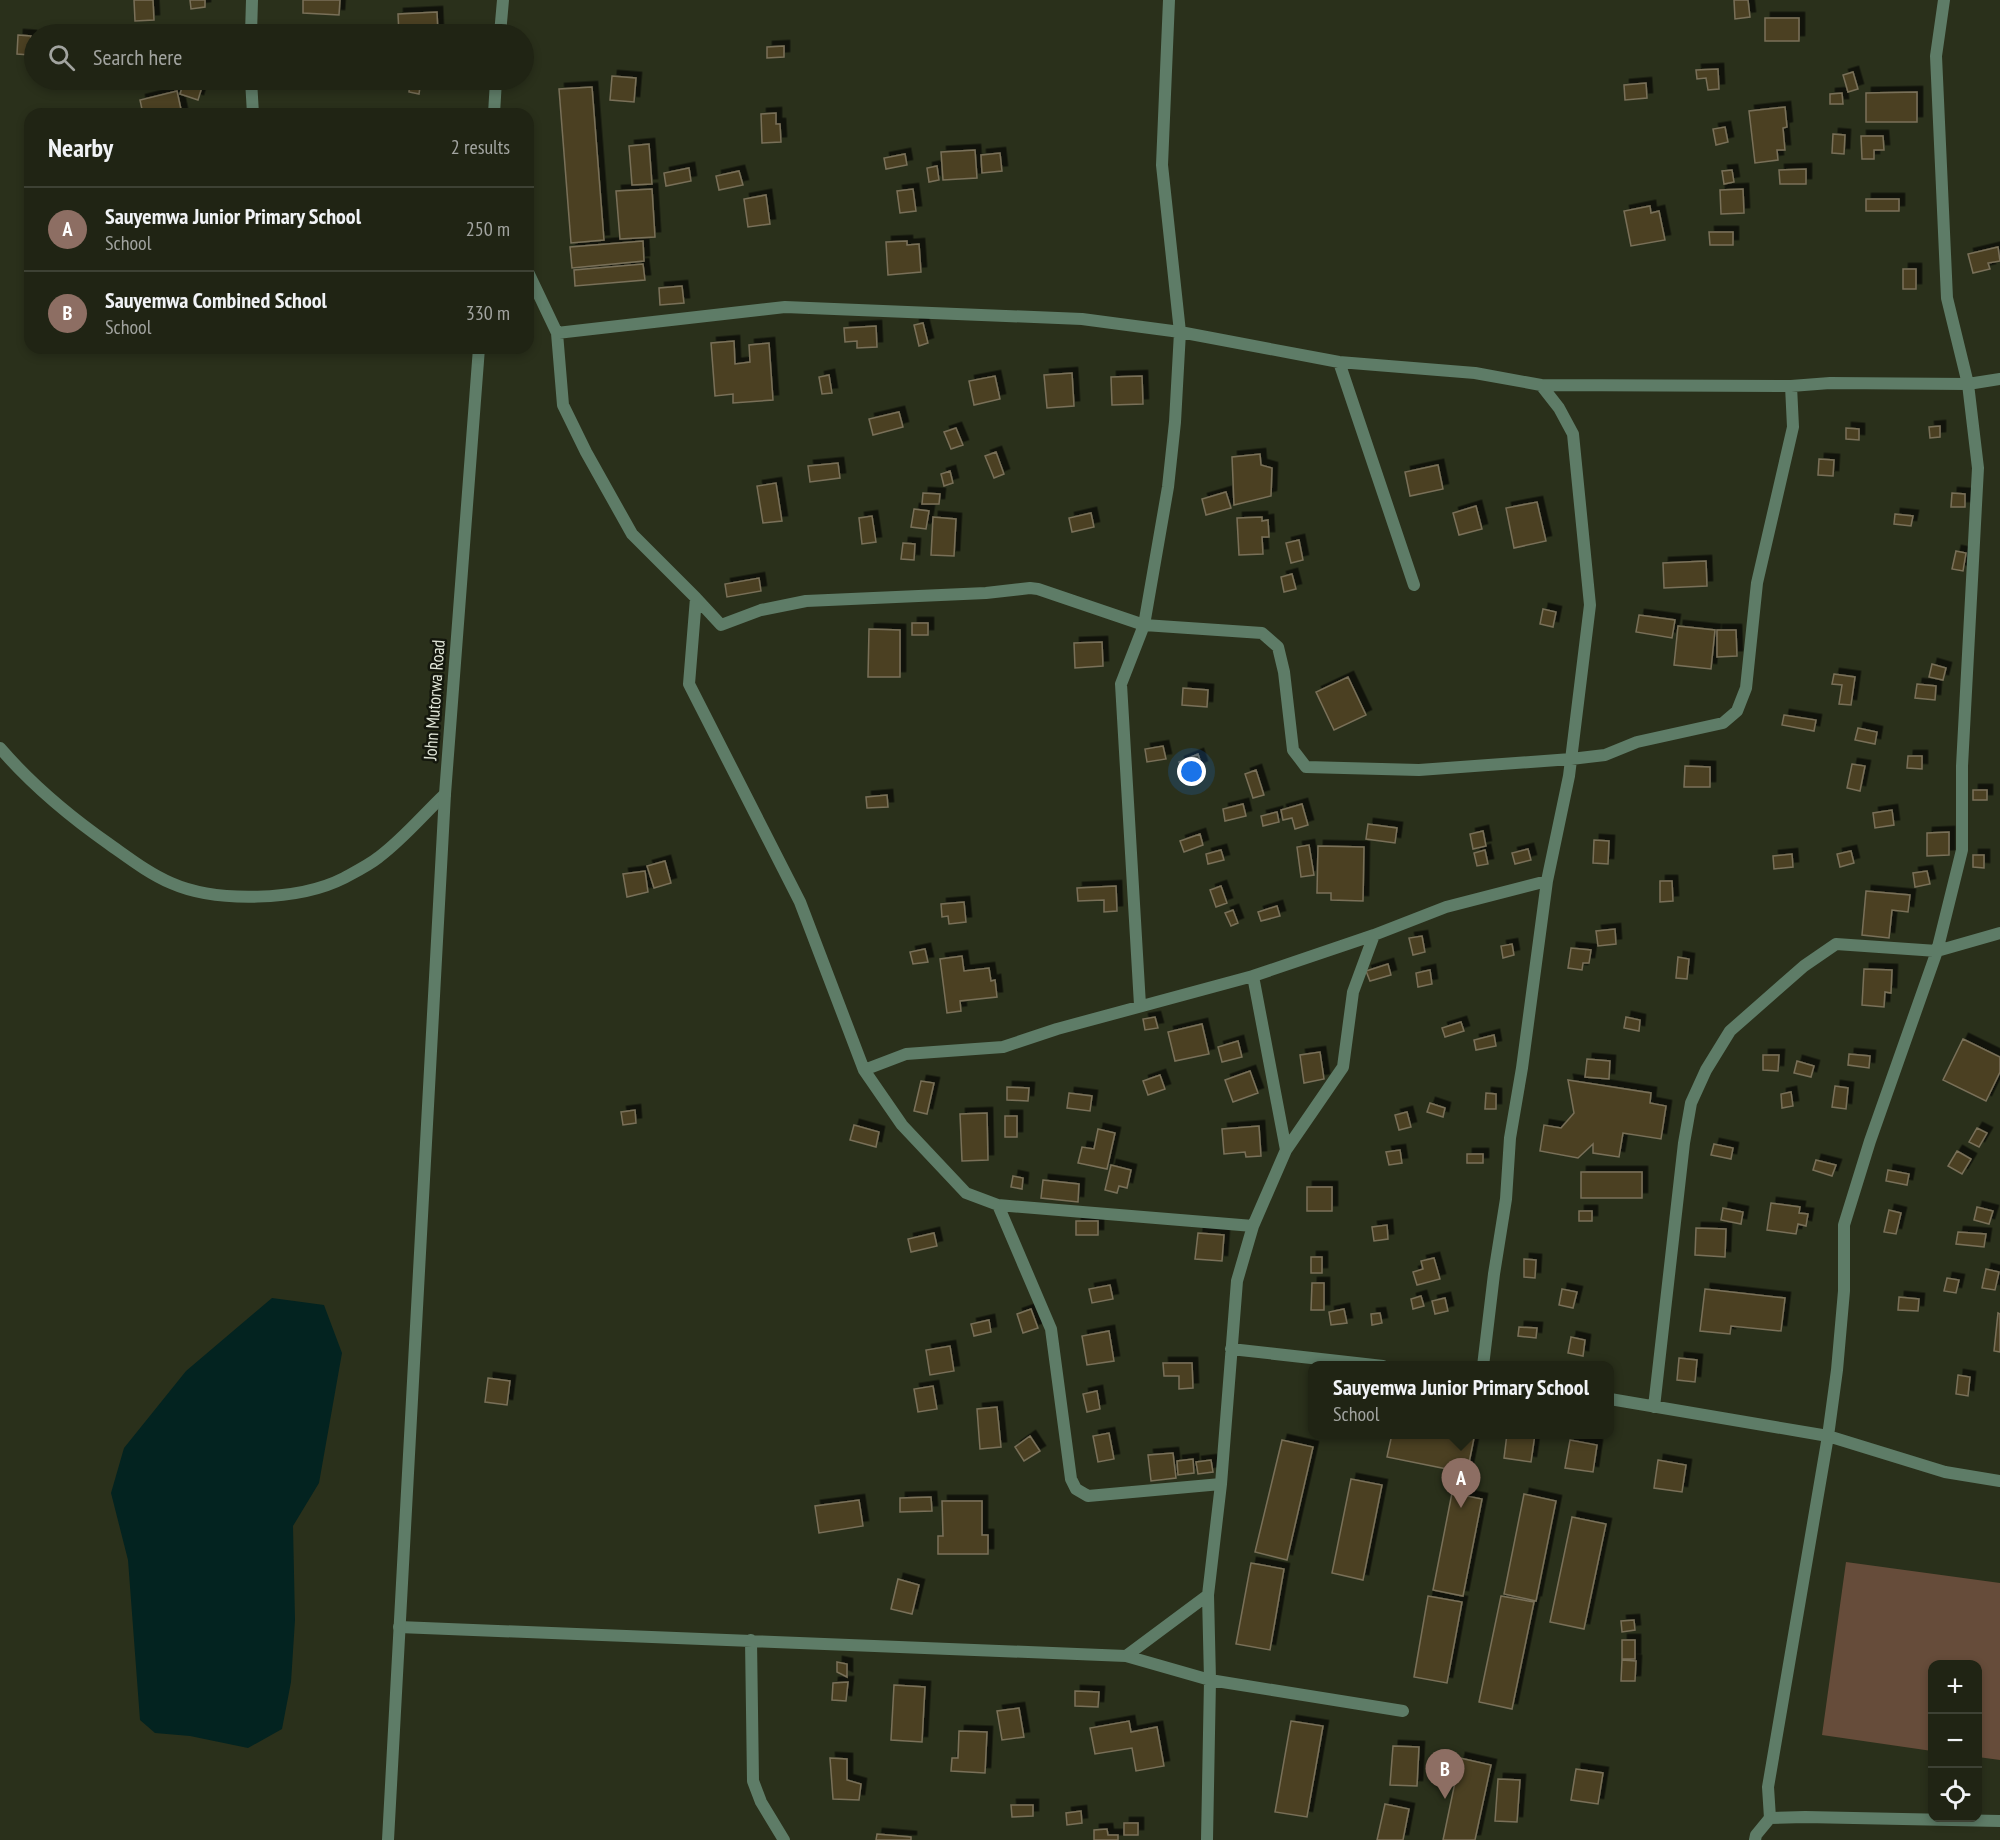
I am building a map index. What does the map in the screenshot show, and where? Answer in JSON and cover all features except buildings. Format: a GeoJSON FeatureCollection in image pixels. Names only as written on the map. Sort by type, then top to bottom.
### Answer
{"type":"FeatureCollection","features":[{"type":"Feature","properties":{"kind":"street"},"geometry":{"type":"LineString","coordinates":[[252,0],[252,24]]}},
{"type":"Feature","properties":{"kind":"street"},"geometry":{"type":"LineString","coordinates":[[501,24],[503,0]]}},
{"type":"Feature","properties":{"kind":"street"},"geometry":{"type":"LineString","coordinates":[[1140,1005],[1121,684],[1144,625],[1168,487],[1175,422],[1180,332],[1162,165],[1170,0]]}},
{"type":"Feature","properties":{"kind":"street"},"geometry":{"type":"LineString","coordinates":[[1755,1840],[1756,1835],[1770,1818],[1768,1787],[1828,1436],[1844,1291],[1844,1225],[1870,1141],[1937,951],[1962,850],[1962,766],[1978,468],[1968,384],[1947,298],[1936,56],[1944,0]]}},
{"type":"Feature","properties":{"kind":"street"},"geometry":{"type":"LineString","coordinates":[[252,90],[253,108]]}},
{"type":"Feature","properties":{"kind":"street"},"geometry":{"type":"LineString","coordinates":[[494,108],[495,90]]}},
{"type":"Feature","properties":{"kind":"street"},"geometry":{"type":"LineString","coordinates":[[534,285],[557,333],[562,405],[586,452],[632,534],[722,625],[761,610],[806,601],[1038,589],[1144,625],[1262,633],[1278,647],[1284,672],[1293,750],[1306,767],[1419,770],[1571,759],[1605,755],[1637,742],[1724,723],[1737,711],[1746,688],[1757,583],[1793,427],[1791,387]]}},
{"type":"Feature","properties":{"kind":"street"},"geometry":{"type":"LineString","coordinates":[[557,333],[785,307],[1082,319],[1180,332],[1339,362],[1475,373],[1541,386],[1791,387],[1830,383],[1968,384],[2000,378]]}},
{"type":"Feature","properties":{"kind":"street","name":"John Mutorwa Road"},"geometry":{"type":"LineString","coordinates":[[388,1840],[445,794],[479,354]]}},
{"type":"Feature","properties":{"kind":"street"},"geometry":{"type":"LineString","coordinates":[[1339,362],[1414,585]]}},
{"type":"Feature","properties":{"kind":"street"},"geometry":{"type":"LineString","coordinates":[[1483,1361],[1506,1199],[1510,1138],[1522,1068],[1546,881],[1569,776],[1590,605],[1573,434],[1558,408],[1541,386]]}},
{"type":"Feature","properties":{"kind":"street"},"geometry":{"type":"LineString","coordinates":[[696,598],[689,684],[800,902],[864,1070],[902,1125],[966,1193],[998,1204],[1253,1226]]}},
{"type":"Feature","properties":{"kind":"street"},"geometry":{"type":"LineString","coordinates":[[0,748],[39,789],[63,810],[146,870],[173,884],[209,893],[272,897],[342,879],[379,858],[445,794]]}},
{"type":"Feature","properties":{"kind":"street"},"geometry":{"type":"LineString","coordinates":[[864,1070],[906,1054],[1003,1047],[1140,1005],[1253,976],[1374,935],[1446,907],[1546,881]]}},
{"type":"Feature","properties":{"kind":"street"},"geometry":{"type":"LineString","coordinates":[[1654,1407],[1684,1143],[1691,1103],[1706,1070],[1730,1031],[1804,966],[1836,944],[1937,951],[2000,933]]}},
{"type":"Feature","properties":{"kind":"street"},"geometry":{"type":"LineString","coordinates":[[1207,1840],[1210,1680],[1208,1595],[1221,1484],[1237,1281],[1253,1226],[1287,1150],[1343,1066],[1353,992],[1374,935]]}},
{"type":"Feature","properties":{"kind":"street"},"geometry":{"type":"LineString","coordinates":[[1253,976],[1287,1150]]}},
{"type":"Feature","properties":{"kind":"street"},"geometry":{"type":"LineString","coordinates":[[998,1204],[1051,1329],[1071,1479],[1076,1489],[1088,1496],[1221,1484]]}},
{"type":"Feature","properties":{"kind":"street"},"geometry":{"type":"LineString","coordinates":[[1231,1349],[1345,1361]]}},
{"type":"Feature","properties":{"kind":"street"},"geometry":{"type":"LineString","coordinates":[[1614,1400],[1828,1436],[1945,1472],[2000,1481]]}},
{"type":"Feature","properties":{"kind":"street"},"geometry":{"type":"LineString","coordinates":[[1126,1656],[1208,1595]]}},
{"type":"Feature","properties":{"kind":"street"},"geometry":{"type":"LineString","coordinates":[[399,1627],[1126,1656],[1210,1680],[1403,1711]]}},
{"type":"Feature","properties":{"kind":"street"},"geometry":{"type":"LineString","coordinates":[[751,1640],[753,1781],[760,1802],[784,1840]]}},
{"type":"Feature","properties":{"kind":"street"},"geometry":{"type":"LineString","coordinates":[[1770,1818],[1804,1816],[2000,1821]]}},
{"type":"Feature","properties":{"kind":"shaded area"},"geometry":{"type":"Polygon","coordinates":[[[1846,1562],[2000,1583],[2000,1760],[1982,1758],[1982,1660],[1928,1660],[1928,1750],[1822,1735],[1846,1562]]]}},
{"type":"Feature","properties":{"kind":"water"},"geometry":{"type":"Polygon","coordinates":[[[272,1298],[324,1305],[342,1353],[319,1483],[293,1526],[295,1620],[291,1682],[282,1729],[248,1748],[190,1736],[155,1733],[140,1720],[128,1560],[111,1493],[124,1448],[186,1371],[272,1298]]]}},
{"type":"Feature","properties":{"kind":"place","name":"Sauyemwa Junior Primary School"},"geometry":{"type":"Point","coordinates":[1461,1508]}},
{"type":"Feature","properties":{"kind":"place","name":"Sauyemwa Combined School"},"geometry":{"type":"Point","coordinates":[1445,1799]}}]}
